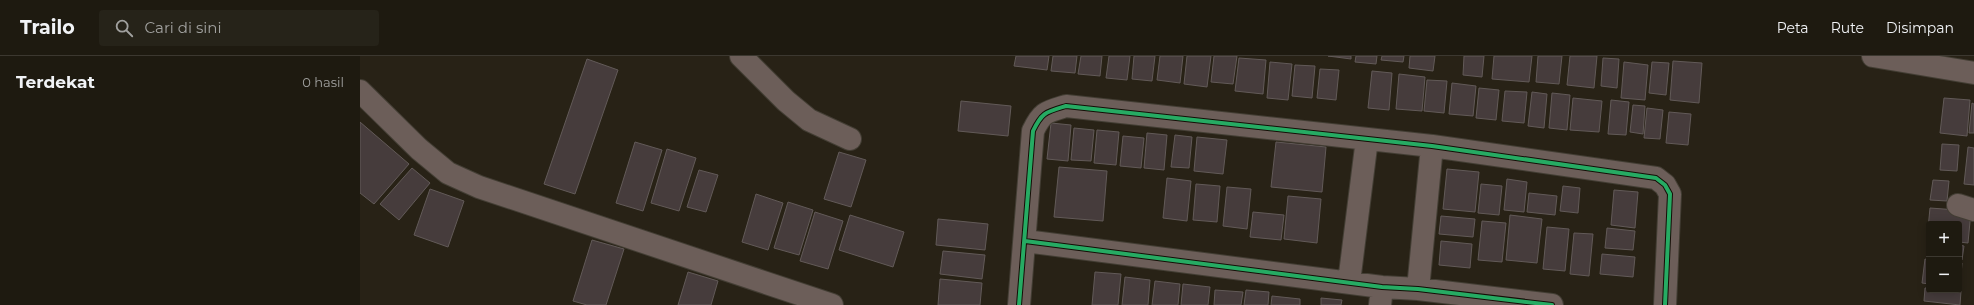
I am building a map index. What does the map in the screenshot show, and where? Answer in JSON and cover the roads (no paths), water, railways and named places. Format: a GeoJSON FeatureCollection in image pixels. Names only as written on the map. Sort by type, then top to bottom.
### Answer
{"type":"FeatureCollection","features":[{"type":"Feature","properties":{"kind":"street"},"geometry":{"type":"LineString","coordinates":[[741,56],[786,101],[809,120],[850,139]]}},
{"type":"Feature","properties":{"kind":"street"},"geometry":{"type":"LineString","coordinates":[[1874,56],[1974,73]]}},
{"type":"Feature","properties":{"kind":"street"},"geometry":{"type":"LineString","coordinates":[[360,91],[419,149],[448,173],[479,187],[832,305]]}},
{"type":"Feature","properties":{"kind":"street"},"geometry":{"type":"LineString","coordinates":[[1019,305],[1033,131],[1039,118],[1046,112],[1066,106],[1432,146],[1645,175],[1656,178],[1665,185],[1670,194],[1665,305]]}},
{"type":"Feature","properties":{"kind":"street"},"geometry":{"type":"LineString","coordinates":[[1349,282],[1367,139]]}},
{"type":"Feature","properties":{"kind":"street"},"geometry":{"type":"LineString","coordinates":[[1418,289],[1432,146]]}},
{"type":"Feature","properties":{"kind":"street"},"geometry":{"type":"LineString","coordinates":[[1025,241],[1349,282],[1381,296],[1418,289],[1552,305]]}}]}
